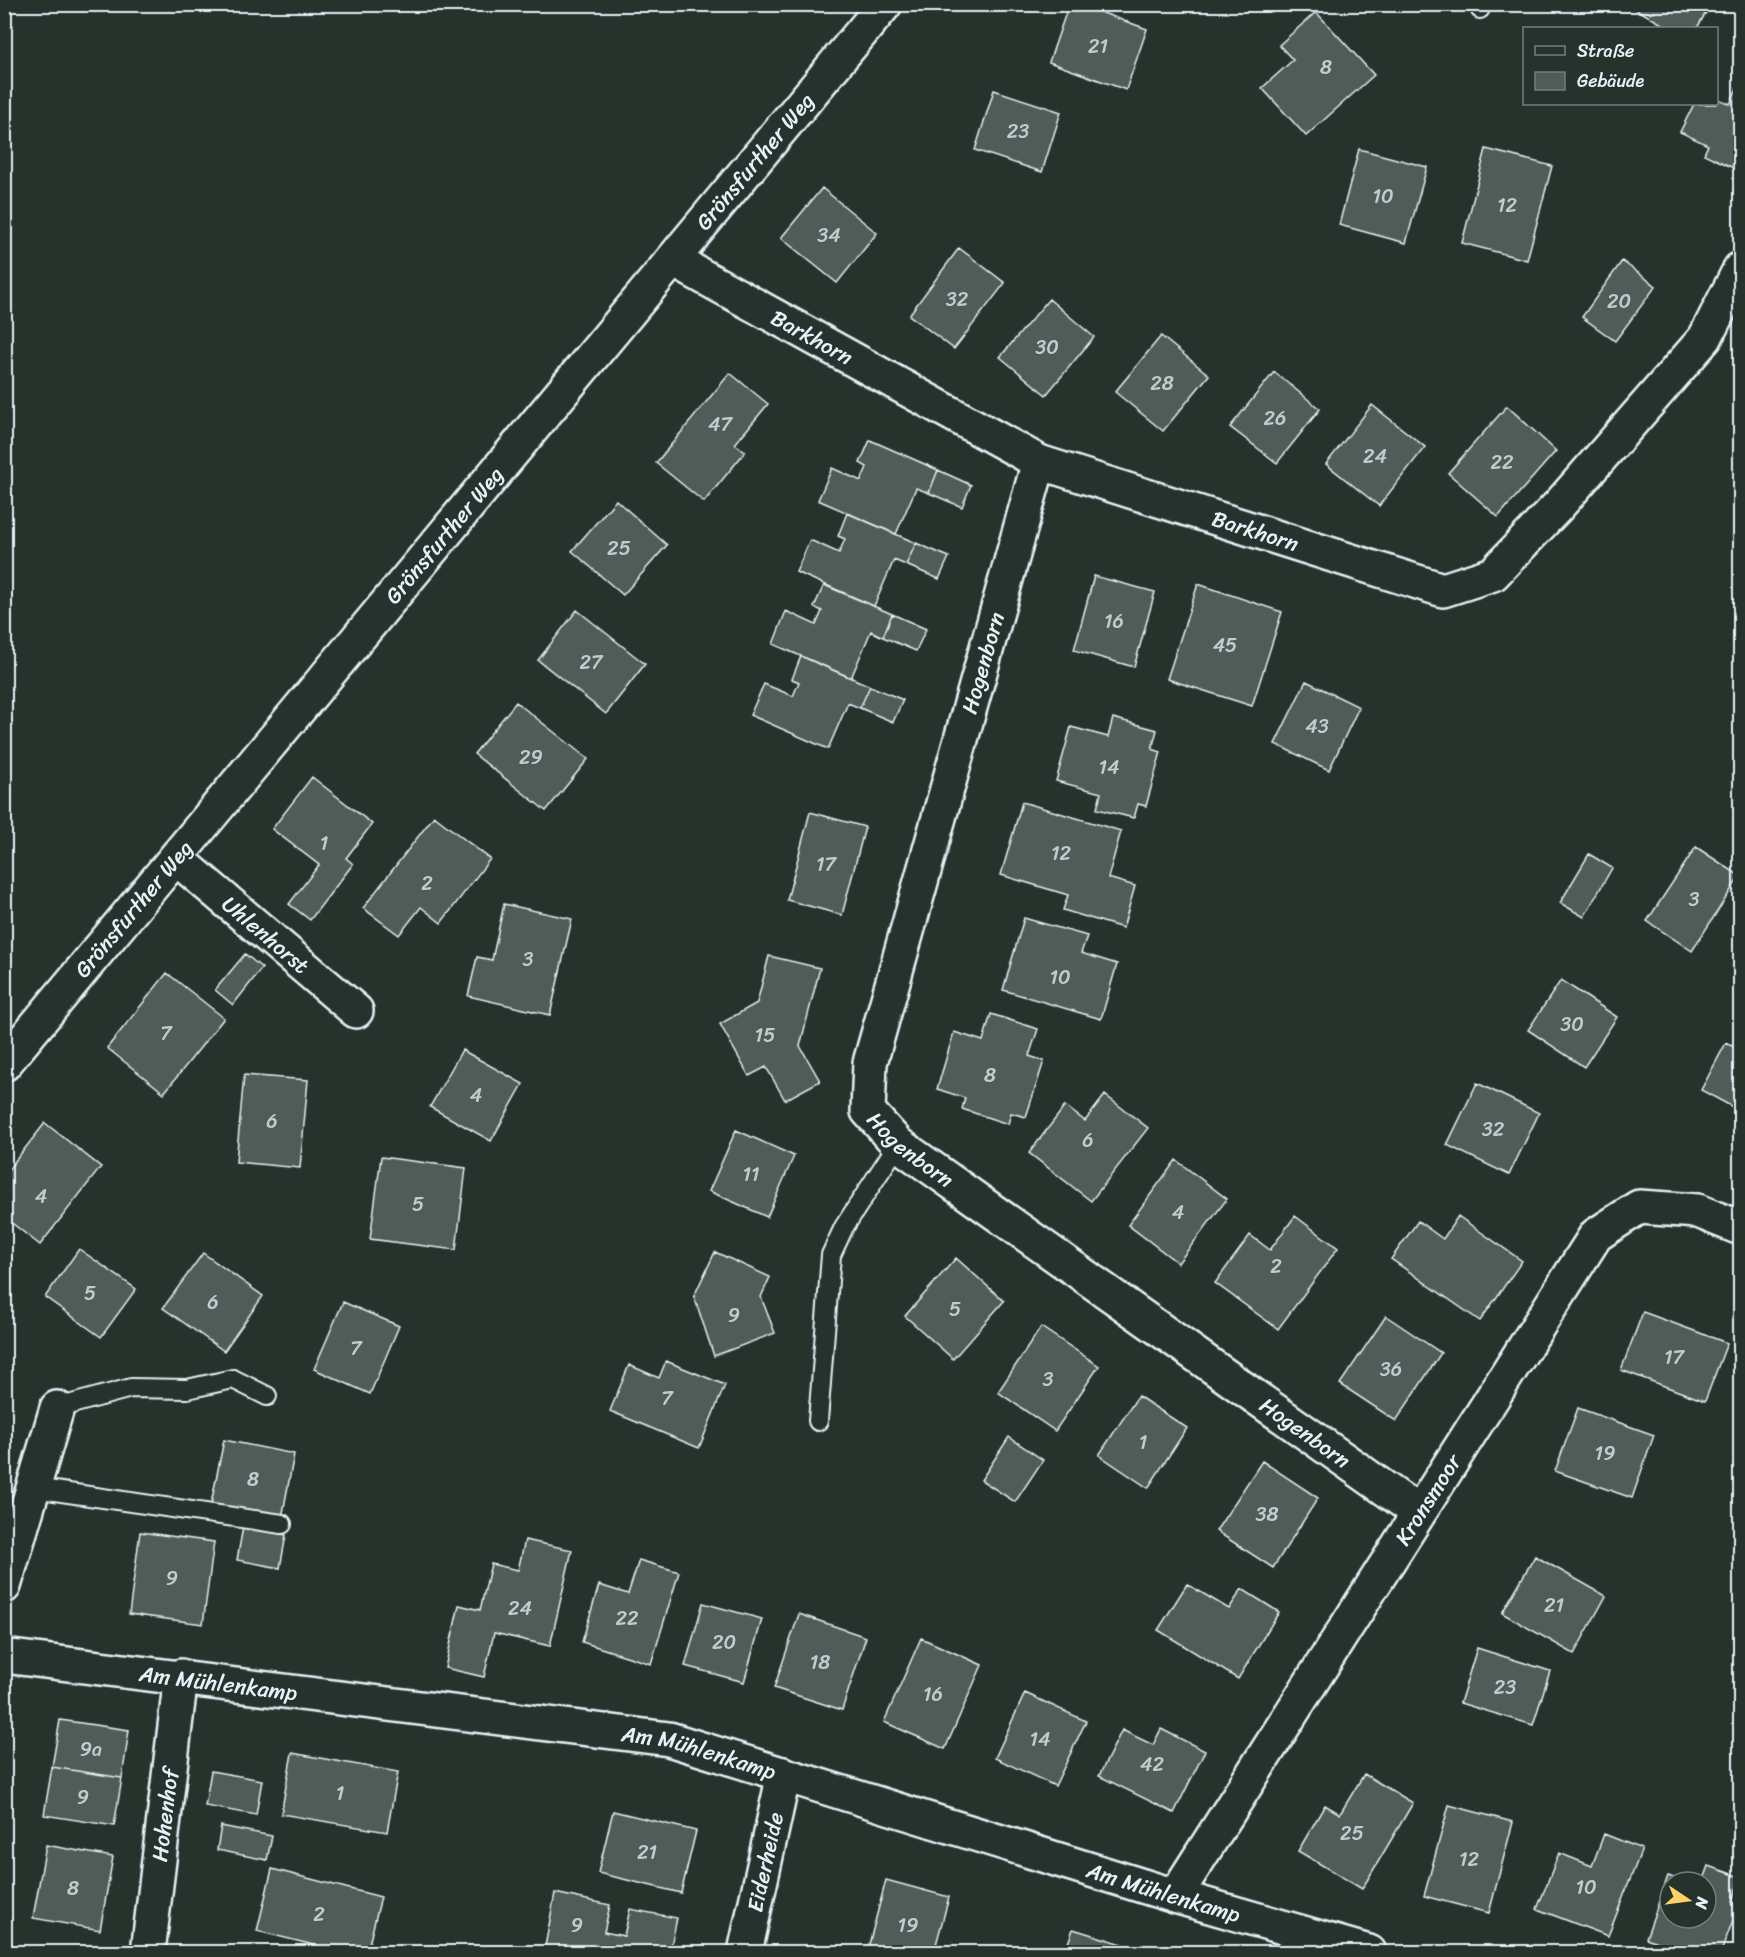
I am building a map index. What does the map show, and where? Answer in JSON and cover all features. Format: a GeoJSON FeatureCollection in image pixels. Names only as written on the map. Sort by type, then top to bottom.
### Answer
{"type":"FeatureCollection","features":[{"type":"Feature","properties":{"kind":"street","name":"Grönsfurther Weg"},"geometry":{"type":"LineString","coordinates":[[4,1064],[885,4]]}},
{"type":"Feature","properties":{"kind":"street","name":"Barkhorn"},"geometry":{"type":"LineString","coordinates":[[673,260],[1040,462],[1443,590],[1493,574],[1559,505],[1705,338],[1740,269]]}},
{"type":"Feature","properties":{"kind":"street","name":"Hogenborn"},"geometry":{"type":"LineString","coordinates":[[1040,462],[870,1063],[868,1111],[898,1144],[1418,1512]]}},
{"type":"Feature","properties":{"kind":"street","name":"Uhlenhorst"},"geometry":{"type":"LineString","coordinates":[[176,858],[356,1011]]}},
{"type":"Feature","properties":{"kind":"street","name":"Kronsmoor"},"geometry":{"type":"LineString","coordinates":[[1175,1896],[1596,1235],[1639,1207],[1698,1211],[1740,1228]]}},
{"type":"Feature","properties":{"kind":"street"},"geometry":{"type":"LineString","coordinates":[[4,1586],[57,1408]]}},
{"type":"Feature","properties":{"kind":"street","name":"Am Mühlenkamp"},"geometry":{"type":"LineString","coordinates":[[4,1656],[181,1676],[669,1739],[1175,1896],[1369,1953]]}},
{"type":"Feature","properties":{"kind":"street","name":"Hohenhof"},"geometry":{"type":"LineString","coordinates":[[148,1953],[181,1676]]}},
{"type":"Feature","properties":{"kind":"street","name":"Eiderheide"},"geometry":{"type":"LineString","coordinates":[[745,1953],[784,1774]]}},
{"type":"Feature","properties":{"kind":"lane"},"geometry":{"type":"LineString","coordinates":[[818,1421],[831,1256],[844,1227],[898,1144]]}},
{"type":"Feature","properties":{"kind":"lane"},"geometry":{"type":"LineString","coordinates":[[57,1408],[131,1388],[187,1389],[233,1379],[267,1396]]}},
{"type":"Feature","properties":{"kind":"lane"},"geometry":{"type":"LineString","coordinates":[[34,1488],[282,1524]]}},
{"type":"Feature","properties":{"kind":"building"},"geometry":{"type":"Polygon","coordinates":[[[1069,4],[1078,4],[1147,29],[1126,90],[1049,62],[1069,4]]]}},
{"type":"Feature","properties":{"kind":"building"},"geometry":{"type":"Polygon","coordinates":[[[1627,4],[1711,4],[1698,27],[1667,27],[1627,4]]]}},
{"type":"Feature","properties":{"kind":"building"},"geometry":{"type":"Polygon","coordinates":[[[1316,12],[1374,75],[1306,136],[1262,88],[1293,60],[1279,45],[1316,12]]]}},
{"type":"Feature","properties":{"kind":"building"},"geometry":{"type":"Polygon","coordinates":[[[1740,81],[1740,171],[1704,154],[1708,145],[1680,132],[1694,105],[1718,105],[1718,99],[1730,104],[1740,81]]]}},
{"type":"Feature","properties":{"kind":"building"},"geometry":{"type":"Polygon","coordinates":[[[994,90],[1061,112],[1042,172],[975,150],[994,90]]]}},
{"type":"Feature","properties":{"kind":"building"},"geometry":{"type":"Polygon","coordinates":[[[1359,149],[1427,167],[1406,243],[1339,225],[1359,149]]]}},
{"type":"Feature","properties":{"kind":"building"},"geometry":{"type":"Polygon","coordinates":[[[1486,149],[1552,166],[1527,260],[1462,243],[1486,149]]]}},
{"type":"Feature","properties":{"kind":"building"},"geometry":{"type":"Polygon","coordinates":[[[822,188],[877,233],[837,283],[781,238],[822,188]]]}},
{"type":"Feature","properties":{"kind":"building"},"geometry":{"type":"Polygon","coordinates":[[[959,248],[1005,283],[954,349],[909,315],[959,248]]]}},
{"type":"Feature","properties":{"kind":"building"},"geometry":{"type":"Polygon","coordinates":[[[1622,261],[1656,286],[1615,341],[1582,317],[1622,261]]]}},
{"type":"Feature","properties":{"kind":"building"},"geometry":{"type":"Polygon","coordinates":[[[1049,299],[1094,337],[1046,395],[1000,357],[1049,299]]]}},
{"type":"Feature","properties":{"kind":"building"},"geometry":{"type":"Polygon","coordinates":[[[1161,336],[1209,375],[1163,431],[1115,392],[1161,336]]]}},
{"type":"Feature","properties":{"kind":"building"},"geometry":{"type":"Polygon","coordinates":[[[1274,372],[1320,409],[1277,463],[1230,427],[1274,372]]]}},
{"type":"Feature","properties":{"kind":"building"},"geometry":{"type":"Polygon","coordinates":[[[730,373],[768,404],[735,444],[745,452],[704,502],[656,463],[730,373]]]}},
{"type":"Feature","properties":{"kind":"building"},"geometry":{"type":"Polygon","coordinates":[[[1372,405],[1425,447],[1379,506],[1326,464],[1372,405]]]}},
{"type":"Feature","properties":{"kind":"building"},"geometry":{"type":"Polygon","coordinates":[[[1507,406],[1556,451],[1498,517],[1448,473],[1507,406]]]}},
{"type":"Feature","properties":{"kind":"building"},"geometry":{"type":"Polygon","coordinates":[[[870,440],[938,470],[929,493],[916,488],[896,534],[818,500],[832,468],[861,481],[867,467],[860,463],[870,440]]]}},
{"type":"Feature","properties":{"kind":"building"},"geometry":{"type":"Polygon","coordinates":[[[938,470],[971,485],[962,507],[929,493],[938,470]]]}},
{"type":"Feature","properties":{"kind":"building"},"geometry":{"type":"Polygon","coordinates":[[[616,500],[667,545],[623,595],[572,551],[616,500]]]}},
{"type":"Feature","properties":{"kind":"building"},"geometry":{"type":"Polygon","coordinates":[[[847,513],[916,543],[906,565],[894,560],[874,606],[796,572],[810,540],[839,553],[845,539],[838,536],[847,513]]]}},
{"type":"Feature","properties":{"kind":"building"},"geometry":{"type":"Polygon","coordinates":[[[916,543],[949,557],[939,579],[906,565],[916,543]]]}},
{"type":"Feature","properties":{"kind":"building"},"geometry":{"type":"Polygon","coordinates":[[[1094,576],[1155,592],[1134,667],[1074,650],[1094,576]]]}},
{"type":"Feature","properties":{"kind":"building"},"geometry":{"type":"Polygon","coordinates":[[[1198,584],[1282,612],[1252,706],[1167,679],[1198,584]]]}},
{"type":"Feature","properties":{"kind":"building"},"geometry":{"type":"Polygon","coordinates":[[[824,585],[892,614],[883,637],[871,631],[851,678],[773,644],[786,611],[816,625],[822,611],[814,607],[824,585]]]}},
{"type":"Feature","properties":{"kind":"building"},"geometry":{"type":"Polygon","coordinates":[[[577,610],[645,664],[606,714],[538,660],[577,610]]]}},
{"type":"Feature","properties":{"kind":"building"},"geometry":{"type":"Polygon","coordinates":[[[892,614],[926,629],[916,651],[883,637],[892,614]]]}},
{"type":"Feature","properties":{"kind":"building"},"geometry":{"type":"Polygon","coordinates":[[[801,656],[870,686],[860,708],[848,703],[828,749],[750,715],[764,684],[793,696],[799,682],[792,679],[801,656]]]}},
{"type":"Feature","properties":{"kind":"building"},"geometry":{"type":"Polygon","coordinates":[[[1306,681],[1359,707],[1329,770],[1275,744],[1306,681]]]}},
{"type":"Feature","properties":{"kind":"building"},"geometry":{"type":"Polygon","coordinates":[[[870,686],[903,700],[893,722],[860,708],[870,686]]]}},
{"type":"Feature","properties":{"kind":"building"},"geometry":{"type":"Polygon","coordinates":[[[516,702],[588,759],[546,811],[474,754],[516,702]]]}},
{"type":"Feature","properties":{"kind":"building"},"geometry":{"type":"Polygon","coordinates":[[[1113,718],[1157,730],[1152,749],[1161,752],[1146,806],[1138,804],[1134,818],[1097,809],[1101,793],[1056,781],[1071,727],[1108,737],[1113,718]]]}},
{"type":"Feature","properties":{"kind":"building"},"geometry":{"type":"Polygon","coordinates":[[[312,777],[372,824],[346,858],[353,864],[310,920],[289,904],[319,865],[272,829],[312,777]]]}},
{"type":"Feature","properties":{"kind":"building"},"geometry":{"type":"Polygon","coordinates":[[[1022,802],[1121,831],[1108,878],[1135,886],[1123,928],[1063,910],[1068,895],[1001,875],[1022,802]]]}},
{"type":"Feature","properties":{"kind":"building"},"geometry":{"type":"Polygon","coordinates":[[[810,812],[865,827],[842,915],[787,900],[810,812]]]}},
{"type":"Feature","properties":{"kind":"building"},"geometry":{"type":"Polygon","coordinates":[[[434,816],[490,859],[441,923],[421,907],[399,935],[363,908],[434,816]]]}},
{"type":"Feature","properties":{"kind":"building"},"geometry":{"type":"Polygon","coordinates":[[[1696,847],[1740,876],[1692,951],[1647,921],[1696,847]]]}},
{"type":"Feature","properties":{"kind":"building"},"geometry":{"type":"Polygon","coordinates":[[[1589,854],[1612,868],[1584,917],[1560,903],[1589,854]]]}},
{"type":"Feature","properties":{"kind":"building"},"geometry":{"type":"Polygon","coordinates":[[[504,904],[572,919],[550,1015],[468,996],[477,957],[492,960],[504,904]]]}},
{"type":"Feature","properties":{"kind":"building"},"geometry":{"type":"Polygon","coordinates":[[[1024,918],[1087,936],[1081,953],[1117,964],[1101,1019],[1003,990],[1024,918]]]}},
{"type":"Feature","properties":{"kind":"building"},"geometry":{"type":"Polygon","coordinates":[[[245,954],[262,968],[233,1005],[215,990],[245,954]]]}},
{"type":"Feature","properties":{"kind":"building"},"geometry":{"type":"Polygon","coordinates":[[[769,956],[820,968],[800,1046],[820,1081],[785,1100],[766,1067],[749,1076],[720,1024],[757,1003],[769,956]]]}},
{"type":"Feature","properties":{"kind":"building"},"geometry":{"type":"Polygon","coordinates":[[[167,973],[224,1018],[164,1093],[107,1048],[167,973]]]}},
{"type":"Feature","properties":{"kind":"building"},"geometry":{"type":"Polygon","coordinates":[[[1561,980],[1617,1017],[1584,1067],[1528,1030],[1561,980]]]}},
{"type":"Feature","properties":{"kind":"building"},"geometry":{"type":"Polygon","coordinates":[[[991,1014],[1038,1029],[1029,1056],[1044,1061],[1026,1117],[1011,1113],[1008,1124],[962,1109],[965,1098],[937,1089],[954,1032],[983,1041],[991,1014]]]}},
{"type":"Feature","properties":{"kind":"building"},"geometry":{"type":"Polygon","coordinates":[[[1726,1043],[1740,1050],[1740,1111],[1701,1090],[1726,1043]]]}},
{"type":"Feature","properties":{"kind":"building"},"geometry":{"type":"Polygon","coordinates":[[[462,1050],[523,1084],[491,1141],[430,1107],[462,1050]]]}},
{"type":"Feature","properties":{"kind":"building"},"geometry":{"type":"Polygon","coordinates":[[[244,1075],[308,1080],[300,1168],[236,1162],[244,1075]]]}},
{"type":"Feature","properties":{"kind":"building"},"geometry":{"type":"Polygon","coordinates":[[[1477,1083],[1539,1113],[1509,1175],[1447,1145],[1477,1083]]]}},
{"type":"Feature","properties":{"kind":"building"},"geometry":{"type":"Polygon","coordinates":[[[1105,1095],[1148,1128],[1091,1201],[1029,1153],[1065,1106],[1085,1121],[1105,1095]]]}},
{"type":"Feature","properties":{"kind":"building"},"geometry":{"type":"Polygon","coordinates":[[[45,1123],[101,1167],[40,1245],[4,1217],[4,1175],[45,1123]]]}},
{"type":"Feature","properties":{"kind":"building"},"geometry":{"type":"Polygon","coordinates":[[[736,1130],[794,1156],[767,1217],[709,1191],[736,1130]]]}},
{"type":"Feature","properties":{"kind":"building"},"geometry":{"type":"Polygon","coordinates":[[[381,1157],[466,1168],[456,1250],[370,1239],[381,1157]]]}},
{"type":"Feature","properties":{"kind":"building"},"geometry":{"type":"Polygon","coordinates":[[[1176,1160],[1227,1199],[1178,1263],[1128,1225],[1176,1160]]]}},
{"type":"Feature","properties":{"kind":"building"},"geometry":{"type":"Polygon","coordinates":[[[1295,1216],[1338,1248],[1278,1329],[1215,1283],[1250,1235],[1270,1250],[1295,1216]]]}},
{"type":"Feature","properties":{"kind":"building"},"geometry":{"type":"Polygon","coordinates":[[[1458,1216],[1522,1261],[1480,1321],[1391,1259],[1418,1221],[1443,1239],[1458,1216]]]}},
{"type":"Feature","properties":{"kind":"building"},"geometry":{"type":"Polygon","coordinates":[[[79,1249],[136,1289],[101,1337],[45,1297],[79,1249]]]}},
{"type":"Feature","properties":{"kind":"building"},"geometry":{"type":"Polygon","coordinates":[[[715,1252],[770,1277],[761,1297],[775,1333],[714,1356],[694,1296],[715,1252]]]}},
{"type":"Feature","properties":{"kind":"building"},"geometry":{"type":"Polygon","coordinates":[[[203,1253],[263,1296],[224,1351],[163,1308],[203,1253]]]}},
{"type":"Feature","properties":{"kind":"building"},"geometry":{"type":"Polygon","coordinates":[[[956,1258],[1004,1301],[953,1359],[905,1316],[956,1258]]]}},
{"type":"Feature","properties":{"kind":"building"},"geometry":{"type":"Polygon","coordinates":[[[343,1302],[399,1326],[370,1394],[314,1369],[343,1302]]]}},
{"type":"Feature","properties":{"kind":"building"},"geometry":{"type":"Polygon","coordinates":[[[1643,1312],[1727,1343],[1705,1401],[1621,1370],[1643,1312]]]}},
{"type":"Feature","properties":{"kind":"building"},"geometry":{"type":"Polygon","coordinates":[[[1386,1316],[1441,1353],[1396,1421],[1340,1384],[1386,1316]]]}},
{"type":"Feature","properties":{"kind":"building"},"geometry":{"type":"Polygon","coordinates":[[[1041,1327],[1099,1366],[1055,1431],[998,1392],[1041,1327]]]}},
{"type":"Feature","properties":{"kind":"building"},"geometry":{"type":"Polygon","coordinates":[[[666,1361],[725,1385],[699,1448],[610,1411],[629,1365],[659,1378],[666,1361]]]}},
{"type":"Feature","properties":{"kind":"building"},"geometry":{"type":"Polygon","coordinates":[[[1138,1396],[1187,1428],[1148,1488],[1099,1455],[1138,1396]]]}},
{"type":"Feature","properties":{"kind":"building"},"geometry":{"type":"Polygon","coordinates":[[[1578,1408],[1654,1435],[1632,1498],[1555,1471],[1578,1408]]]}},
{"type":"Feature","properties":{"kind":"building"},"geometry":{"type":"Polygon","coordinates":[[[1009,1437],[1043,1460],[1015,1502],[981,1480],[1009,1437]]]}},
{"type":"Feature","properties":{"kind":"building"},"geometry":{"type":"Polygon","coordinates":[[[224,1440],[294,1454],[282,1518],[211,1504],[224,1440]]]}},
{"type":"Feature","properties":{"kind":"building"},"geometry":{"type":"Polygon","coordinates":[[[1262,1461],[1318,1498],[1273,1568],[1216,1531],[1262,1461]]]}},
{"type":"Feature","properties":{"kind":"building"},"geometry":{"type":"Polygon","coordinates":[[[243,1527],[286,1535],[280,1568],[237,1560],[243,1527]]]}},
{"type":"Feature","properties":{"kind":"building"},"geometry":{"type":"Polygon","coordinates":[[[140,1532],[214,1542],[203,1624],[129,1614],[140,1532]]]}},
{"type":"Feature","properties":{"kind":"building"},"geometry":{"type":"Polygon","coordinates":[[[525,1540],[572,1550],[550,1646],[494,1633],[484,1677],[445,1668],[459,1605],[480,1610],[491,1564],[518,1570],[525,1540]]]}},
{"type":"Feature","properties":{"kind":"building"},"geometry":{"type":"Polygon","coordinates":[[[1535,1556],[1606,1596],[1574,1654],[1502,1613],[1535,1556]]]}},
{"type":"Feature","properties":{"kind":"building"},"geometry":{"type":"Polygon","coordinates":[[[639,1560],[679,1572],[651,1664],[582,1642],[599,1585],[628,1594],[639,1560]]]}},
{"type":"Feature","properties":{"kind":"building"},"geometry":{"type":"Polygon","coordinates":[[[1187,1584],[1229,1609],[1242,1589],[1279,1612],[1238,1679],[1158,1630],[1187,1584]]]}},
{"type":"Feature","properties":{"kind":"building"},"geometry":{"type":"Polygon","coordinates":[[[703,1603],[762,1619],[744,1682],[685,1666],[703,1603]]]}},
{"type":"Feature","properties":{"kind":"building"},"geometry":{"type":"Polygon","coordinates":[[[799,1614],[866,1637],[842,1710],[774,1688],[799,1614]]]}},
{"type":"Feature","properties":{"kind":"building"},"geometry":{"type":"Polygon","coordinates":[[[921,1638],[982,1665],[945,1749],[884,1722],[921,1638]]]}},
{"type":"Feature","properties":{"kind":"building"},"geometry":{"type":"Polygon","coordinates":[[[1477,1648],[1550,1671],[1533,1725],[1460,1703],[1477,1648]]]}},
{"type":"Feature","properties":{"kind":"building"},"geometry":{"type":"Polygon","coordinates":[[[1025,1693],[1086,1721],[1055,1786],[995,1758],[1025,1693]]]}},
{"type":"Feature","properties":{"kind":"building"},"geometry":{"type":"Polygon","coordinates":[[[60,1720],[129,1730],[122,1778],[52,1767],[60,1720]]]}},
{"type":"Feature","properties":{"kind":"building"},"geometry":{"type":"Polygon","coordinates":[[[1161,1729],[1205,1751],[1174,1813],[1099,1776],[1122,1730],[1153,1745],[1161,1729]]]}},
{"type":"Feature","properties":{"kind":"building"},"geometry":{"type":"Polygon","coordinates":[[[292,1753],[398,1772],[387,1832],[281,1814],[292,1753]]]}},
{"type":"Feature","properties":{"kind":"building"},"geometry":{"type":"Polygon","coordinates":[[[52,1767],[122,1778],[114,1826],[44,1815],[52,1767]]]}},
{"type":"Feature","properties":{"kind":"building"},"geometry":{"type":"Polygon","coordinates":[[[211,1771],[262,1780],[256,1815],[205,1806],[211,1771]]]}},
{"type":"Feature","properties":{"kind":"building"},"geometry":{"type":"Polygon","coordinates":[[[1364,1774],[1413,1803],[1362,1889],[1298,1851],[1325,1805],[1340,1814],[1364,1774]]]}},
{"type":"Feature","properties":{"kind":"building"},"geometry":{"type":"Polygon","coordinates":[[[1449,1805],[1513,1822],[1489,1913],[1424,1896],[1449,1805]]]}},
{"type":"Feature","properties":{"kind":"building"},"geometry":{"type":"Polygon","coordinates":[[[613,1811],[696,1831],[681,1893],[598,1873],[613,1811]]]}},
{"type":"Feature","properties":{"kind":"building"},"geometry":{"type":"Polygon","coordinates":[[[221,1826],[272,1836],[267,1860],[217,1850],[221,1826]]]}},
{"type":"Feature","properties":{"kind":"building"},"geometry":{"type":"Polygon","coordinates":[[[1604,1834],[1642,1849],[1608,1936],[1537,1909],[1559,1853],[1592,1866],[1604,1834]]]}},
{"type":"Feature","properties":{"kind":"building"},"geometry":{"type":"Polygon","coordinates":[[[46,1845],[113,1857],[100,1930],[33,1918],[46,1845]]]}},
{"type":"Feature","properties":{"kind":"building"},"geometry":{"type":"Polygon","coordinates":[[[1709,1866],[1740,1877],[1732,1902],[1739,1904],[1721,1952],[1687,1952],[1646,1938],[1658,1904],[1658,1930],[1718,1930],[1718,1870],[1708,1870],[1709,1866]]]}},
{"type":"Feature","properties":{"kind":"building"},"geometry":{"type":"Polygon","coordinates":[[[272,1869],[381,1897],[367,1952],[342,1952],[257,1931],[272,1869]]]}},
{"type":"Feature","properties":{"kind":"building"},"geometry":{"type":"Polygon","coordinates":[[[886,1880],[949,1897],[934,1952],[867,1952],[886,1880]]]}},
{"type":"Feature","properties":{"kind":"building"},"geometry":{"type":"Polygon","coordinates":[[[555,1893],[610,1905],[604,1932],[624,1936],[630,1909],[677,1918],[671,1946],[681,1949],[681,1952],[544,1952],[555,1893]]]}},
{"type":"Feature","properties":{"kind":"building"},"geometry":{"type":"Polygon","coordinates":[[[1073,1929],[1129,1946],[1127,1952],[1065,1952],[1073,1929]]]}}]}
